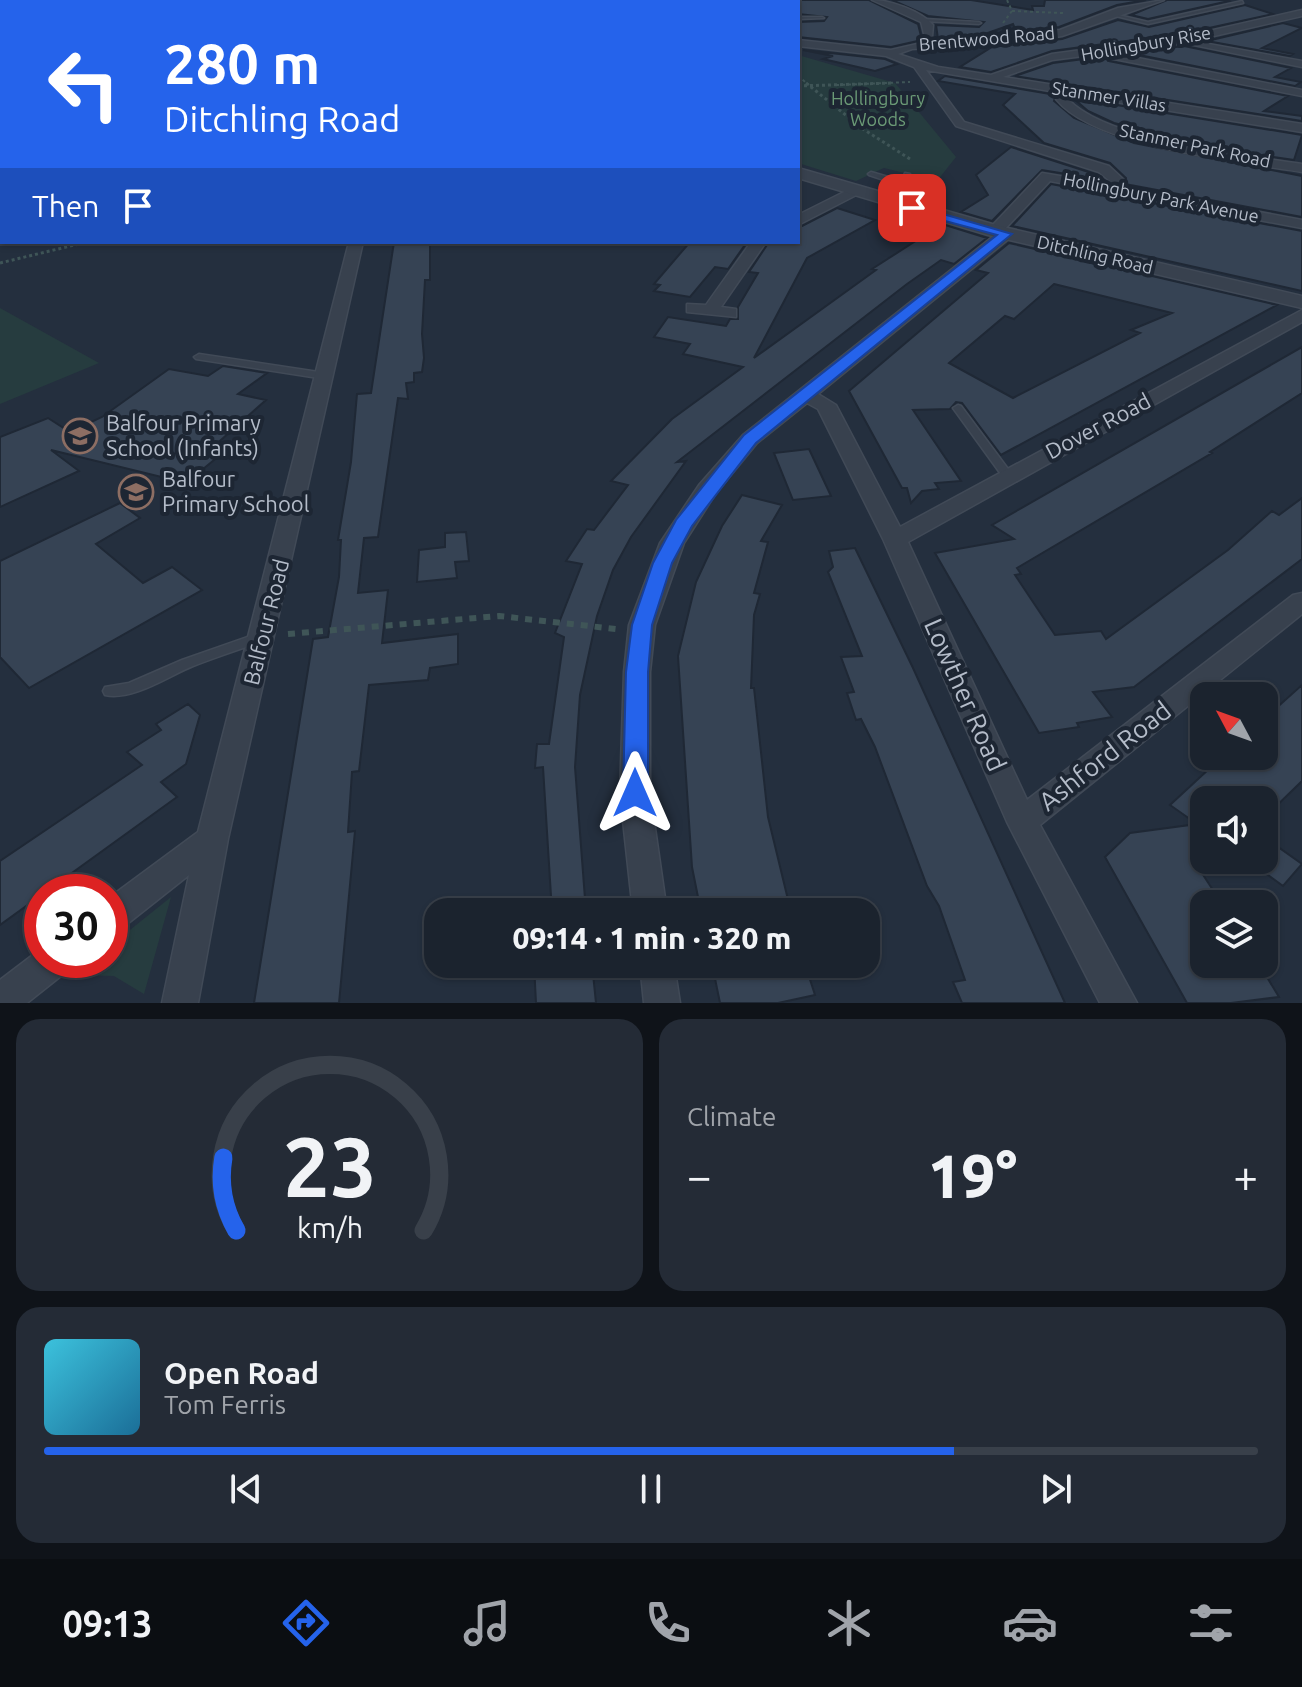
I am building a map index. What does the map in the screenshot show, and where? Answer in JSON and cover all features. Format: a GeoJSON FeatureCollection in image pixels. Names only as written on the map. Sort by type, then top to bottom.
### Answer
{"type":"FeatureCollection","features":[{"type":"Feature","properties":{"kind":"street"},"geometry":{"type":"LineString","coordinates":[[876,0],[924,20],[929,25],[927,38],[935,45]]}},
{"type":"Feature","properties":{"kind":"street","name":"Brentwood Road"},"geometry":{"type":"LineString","coordinates":[[917,65],[898,60],[890,53],[904,47],[1045,36],[1077,29],[1110,14],[1160,0]]}},
{"type":"Feature","properties":{"kind":"street"},"geometry":{"type":"LineString","coordinates":[[1109,1],[1134,6]]}},
{"type":"Feature","properties":{"kind":"street"},"geometry":{"type":"LineString","coordinates":[[907,11],[917,6]]}},
{"type":"Feature","properties":{"kind":"street","name":"Hollingbury Rise"},"geometry":{"type":"LineString","coordinates":[[992,79],[1019,65],[1175,41],[1302,13]]}},
{"type":"Feature","properties":{"kind":"street"},"geometry":{"type":"LineString","coordinates":[[1273,20],[1302,25]]}},
{"type":"Feature","properties":{"kind":"street"},"geometry":{"type":"LineString","coordinates":[[1175,41],[1302,64]]}},
{"type":"Feature","properties":{"kind":"street"},"geometry":{"type":"LineString","coordinates":[[800,43],[890,53]]}},
{"type":"Feature","properties":{"kind":"street"},"geometry":{"type":"LineString","coordinates":[[1095,53],[1302,93]]}},
{"type":"Feature","properties":{"kind":"street"},"geometry":{"type":"LineString","coordinates":[[917,65],[960,124],[1104,169],[1117,180],[1112,189]]}},
{"type":"Feature","properties":{"kind":"street","name":"Stanmer Villas"},"geometry":{"type":"LineString","coordinates":[[917,65],[1302,128]]}},
{"type":"Feature","properties":{"kind":"street","name":"Stanmer Park Road"},"geometry":{"type":"LineString","coordinates":[[1070,91],[1062,99],[1068,110],[1123,133],[1302,168]]}},
{"type":"Feature","properties":{"kind":"street","name":"Ditchling Road"},"geometry":{"type":"LineString","coordinates":[[800,174],[1000,233],[1302,302]]}},
{"type":"Feature","properties":{"kind":"street","name":"Hollingbury Park Avenue"},"geometry":{"type":"LineString","coordinates":[[1000,233],[1047,176],[1302,224]]}},
{"type":"Feature","properties":{"kind":"street"},"geometry":{"type":"LineString","coordinates":[[800,220],[857,191]]}},
{"type":"Feature","properties":{"kind":"street"},"geometry":{"type":"LineString","coordinates":[[648,898],[635,793],[636,687],[641,631],[663,563],[683,524],[734,455],[1000,233]]}},
{"type":"Feature","properties":{"kind":"street","name":"Balfour Road"},"geometry":{"type":"LineString","coordinates":[[180,1003],[212,839],[356,244]]}},
{"type":"Feature","properties":{"kind":"street"},"geometry":{"type":"LineString","coordinates":[[712,308],[757,244]]}},
{"type":"Feature","properties":{"kind":"street"},"geometry":{"type":"LineString","coordinates":[[693,308],[712,308],[730,313]]}},
{"type":"Feature","properties":{"kind":"street","name":"Dover Road"},"geometry":{"type":"LineString","coordinates":[[895,539],[1302,315]]}},
{"type":"Feature","properties":{"kind":"street","name":"Lowther Road"},"geometry":{"type":"LineString","coordinates":[[806,395],[826,405],[895,539],[1022,822],[1119,1003]]}},
{"type":"Feature","properties":{"kind":"street","name":"Ashford Road"},"geometry":{"type":"LineString","coordinates":[[1022,822],[1302,601]]}},
{"type":"Feature","properties":{"kind":"street"},"geometry":{"type":"LineString","coordinates":[[128,903],[212,839]]}},
{"type":"Feature","properties":{"kind":"street"},"geometry":{"type":"LineString","coordinates":[[0,1002],[31,978]]}},
{"type":"Feature","properties":{"kind":"street"},"geometry":{"type":"LineString","coordinates":[[659,978],[662,1003]]}},
{"type":"Feature","properties":{"kind":"lane"},"geometry":{"type":"LineString","coordinates":[[1110,14],[1148,23],[1242,2]]}},
{"type":"Feature","properties":{"kind":"lane"},"geometry":{"type":"LineString","coordinates":[[800,18],[822,18]]}},
{"type":"Feature","properties":{"kind":"lane"},"geometry":{"type":"LineString","coordinates":[[924,20],[979,23]]}},
{"type":"Feature","properties":{"kind":"lane"},"geometry":{"type":"LineString","coordinates":[[871,174],[904,184]]}},
{"type":"Feature","properties":{"kind":"lane"},"geometry":{"type":"LineString","coordinates":[[885,200],[904,184],[907,174]]}},
{"type":"Feature","properties":{"kind":"lane"},"geometry":{"type":"LineString","coordinates":[[199,357],[325,376]]}},
{"type":"Feature","properties":{"kind":"lane"},"geometry":{"type":"LineString","coordinates":[[958,408],[1007,475]]}},
{"type":"Feature","properties":{"kind":"lane"},"geometry":{"type":"LineString","coordinates":[[110,691],[131,688],[187,663],[263,636]]}},
{"type":"Feature","properties":{"kind":"path"},"geometry":{"type":"LineString","coordinates":[[800,78],[863,129],[912,160],[907,174]]}},
{"type":"Feature","properties":{"kind":"path"},"geometry":{"type":"LineString","coordinates":[[800,86],[927,82]]}},
{"type":"Feature","properties":{"kind":"path"},"geometry":{"type":"LineString","coordinates":[[0,263],[79,244]]}},
{"type":"Feature","properties":{"kind":"path"},"geometry":{"type":"LineString","coordinates":[[263,636],[499,616],[641,631]]}},
{"type":"Feature","properties":{"kind":"green space","name":"Hollingbury Woods"},"geometry":{"type":"Polygon","coordinates":[[[800,56],[895,83],[956,157],[937,181],[884,168],[856,181],[800,164],[800,56]]]}},
{"type":"Feature","properties":{"kind":"green space"},"geometry":{"type":"Polygon","coordinates":[[[0,308],[99,363],[0,404],[0,308]]]}},
{"type":"Feature","properties":{"kind":"green space"},"geometry":{"type":"Polygon","coordinates":[[[171,897],[144,994],[117,978],[128,978],[128,932],[171,897]]]}},
{"type":"Feature","properties":{"kind":"building"},"geometry":{"type":"Polygon","coordinates":[[[800,0],[869,0],[918,24],[922,40],[891,47],[800,37],[800,22],[824,21],[827,17],[800,14],[800,0]]]}},
{"type":"Feature","properties":{"kind":"building"},"geometry":{"type":"Polygon","coordinates":[[[892,0],[971,0],[1033,10],[1032,6],[1044,6],[1045,0],[1146,0],[1117,5],[1059,27],[1016,31],[1013,24],[982,35],[938,39],[936,25],[979,27],[984,22],[928,16],[892,0]]]}},
{"type":"Feature","properties":{"kind":"building"},"geometry":{"type":"Polygon","coordinates":[[[1167,0],[1229,1],[1148,19],[1131,15],[1167,0]]]}},
{"type":"Feature","properties":{"kind":"building"},"geometry":{"type":"Polygon","coordinates":[[[1245,5],[1273,14],[1186,33],[1052,51],[991,72],[960,67],[992,47],[1062,39],[1118,20],[1149,27],[1245,5]]]}},
{"type":"Feature","properties":{"kind":"building"},"geometry":{"type":"Polygon","coordinates":[[[1283,23],[1302,28],[1262,48],[1293,54],[1290,56],[1207,41],[1283,23]]]}},
{"type":"Feature","properties":{"kind":"building"},"geometry":{"type":"Polygon","coordinates":[[[1184,46],[1291,68],[1275,77],[1301,82],[1295,86],[1129,53],[1184,46]]]}},
{"type":"Feature","properties":{"kind":"building"},"geometry":{"type":"Polygon","coordinates":[[[803,50],[885,59],[897,64],[875,71],[823,59],[833,56],[803,50]]]}},
{"type":"Feature","properties":{"kind":"building"},"geometry":{"type":"Polygon","coordinates":[[[1107,56],[1108,61],[1288,96],[1264,111],[1302,116],[1302,121],[1015,76],[1053,63],[1107,56]]]}},
{"type":"Feature","properties":{"kind":"building"},"geometry":{"type":"Polygon","coordinates":[[[945,76],[1056,95],[1054,101],[1074,118],[1134,143],[1302,176],[1302,217],[1125,184],[1126,178],[1110,163],[1044,143],[1003,105],[1015,94],[938,81],[945,76]]]}},
{"type":"Feature","properties":{"kind":"building"},"geometry":{"type":"Polygon","coordinates":[[[1073,98],[1302,135],[1294,160],[1213,148],[1114,123],[1088,111],[1073,98]]]}},
{"type":"Feature","properties":{"kind":"building"},"geometry":{"type":"Polygon","coordinates":[[[1011,147],[1098,175],[1104,180],[1042,170],[992,221],[961,212],[988,195],[976,175],[1011,147]]]}},
{"type":"Feature","properties":{"kind":"building"},"geometry":{"type":"Polygon","coordinates":[[[1051,184],[1302,231],[1302,291],[1012,226],[1051,184]]]}},
{"type":"Feature","properties":{"kind":"building"},"geometry":{"type":"Polygon","coordinates":[[[837,208],[875,220],[807,258],[754,358],[876,270],[872,269],[942,224],[987,238],[954,264],[941,260],[907,284],[677,462],[686,461],[631,537],[613,570],[597,616],[580,695],[575,767],[585,898],[551,898],[543,767],[535,768],[537,744],[549,744],[564,637],[555,633],[582,564],[566,561],[587,529],[594,530],[628,485],[611,481],[672,419],[743,367],[683,354],[690,344],[654,337],[668,317],[726,326],[730,319],[738,319],[738,307],[758,273],[749,272],[768,244],[800,244],[800,227],[837,208]]]}},
{"type":"Feature","properties":{"kind":"building"},"geometry":{"type":"Polygon","coordinates":[[[1009,243],[1277,305],[1001,455],[962,403],[956,402],[950,409],[913,410],[961,481],[935,483],[939,489],[922,491],[911,503],[907,488],[902,488],[849,391],[988,273],[976,270],[1009,243]],[[1054,284],[1014,319],[1005,316],[949,363],[1013,398],[1140,333],[1131,330],[1172,313],[1054,284]]]}},
{"type":"Feature","properties":{"kind":"building"},"geometry":{"type":"Polygon","coordinates":[[[394,244],[430,244],[430,280],[425,280],[422,372],[414,373],[414,382],[406,383],[408,399],[398,398],[378,537],[364,538],[358,593],[388,590],[382,643],[458,634],[458,664],[430,668],[428,680],[369,685],[359,771],[352,772],[348,832],[355,831],[339,1003],[254,1003],[313,639],[328,637],[339,577],[341,540],[338,540],[351,462],[357,394],[371,393],[394,244]]]}},
{"type":"Feature","properties":{"kind":"building"},"geometry":{"type":"Polygon","coordinates":[[[688,244],[746,244],[728,269],[715,267],[690,297],[654,291],[660,285],[654,284],[688,244]]]}},
{"type":"Feature","properties":{"kind":"building"},"geometry":{"type":"Polygon","coordinates":[[[1302,347],[1302,393],[1212,453],[1017,568],[1021,574],[1015,575],[1055,635],[1101,631],[1106,639],[1228,550],[1272,511],[1279,515],[1302,498],[1302,559],[1134,687],[1093,692],[1112,717],[1077,723],[1079,727],[1039,733],[935,553],[1014,539],[992,525],[1302,347]]]}},
{"type":"Feature","properties":{"kind":"building","name":"Balfour Primary School (Infants)"},"geometry":{"type":"Polygon","coordinates":[[[223,366],[267,373],[238,394],[266,400],[212,448],[225,451],[186,483],[51,450],[79,471],[0,507],[0,437],[48,418],[70,432],[102,417],[169,369],[208,376],[223,366]]]}},
{"type":"Feature","properties":{"kind":"building"},"geometry":{"type":"Polygon","coordinates":[[[809,449],[831,496],[793,500],[774,453],[809,449]]]}},
{"type":"Feature","properties":{"kind":"building"},"geometry":{"type":"Polygon","coordinates":[[[742,495],[782,505],[761,541],[768,542],[754,593],[760,594],[754,615],[751,688],[754,688],[768,817],[788,898],[698,898],[692,867],[678,656],[696,582],[722,526],[742,495]]]}},
{"type":"Feature","properties":{"kind":"building"},"geometry":{"type":"Polygon","coordinates":[[[120,503],[140,518],[96,544],[143,583],[172,567],[202,590],[29,688],[0,657],[0,561],[120,503]]]}},
{"type":"Feature","properties":{"kind":"building"},"geometry":{"type":"Polygon","coordinates":[[[466,532],[469,561],[455,562],[457,578],[417,582],[419,550],[445,547],[445,533],[466,532]]]}},
{"type":"Feature","properties":{"kind":"building"},"geometry":{"type":"Polygon","coordinates":[[[855,548],[1065,1003],[962,1003],[953,982],[965,980],[939,906],[927,886],[875,747],[861,719],[856,720],[847,693],[854,692],[841,657],[862,656],[828,572],[833,567],[829,551],[855,548]]]}},
{"type":"Feature","properties":{"kind":"building"},"geometry":{"type":"Polygon","coordinates":[[[1302,685],[1302,781],[1278,804],[1278,786],[1191,786],[1208,770],[1278,770],[1278,706],[1302,685]]]}},
{"type":"Feature","properties":{"kind":"building"},"geometry":{"type":"Polygon","coordinates":[[[188,704],[200,715],[186,764],[161,782],[177,797],[71,874],[24,874],[24,908],[0,925],[0,861],[142,765],[127,752],[161,730],[156,724],[188,704]]]}},
{"type":"Feature","properties":{"kind":"building"},"geometry":{"type":"Polygon","coordinates":[[[1190,787],[1190,819],[1170,805],[1190,787]]]}},
{"type":"Feature","properties":{"kind":"building"},"geometry":{"type":"Polygon","coordinates":[[[1190,825],[1190,874],[1202,874],[1213,890],[1190,890],[1190,978],[1267,978],[1279,997],[1231,1003],[1187,1003],[1105,857],[1130,833],[1190,825]]]}},
{"type":"Feature","properties":{"kind":"building"},"geometry":{"type":"Polygon","coordinates":[[[1278,847],[1302,864],[1283,886],[1267,874],[1278,874],[1278,847]]]}},
{"type":"Feature","properties":{"kind":"building"},"geometry":{"type":"Polygon","coordinates":[[[535,978],[593,978],[596,1003],[536,1003],[535,978]]]}},
{"type":"Feature","properties":{"kind":"building"},"geometry":{"type":"Polygon","coordinates":[[[715,978],[810,978],[815,995],[778,1003],[720,1003],[715,978]]]}},
{"type":"Feature","properties":{"kind":"place","name":"Balfour Primary School (Infants)"},"geometry":{"type":"Point","coordinates":[80,436]}},
{"type":"Feature","properties":{"kind":"place","name":"Balfour Primary School"},"geometry":{"type":"Point","coordinates":[136,492]}},
{"type":"Feature","properties":{"kind":"route"},"geometry":{"type":"LineString","coordinates":[[635,793],[635,716],[642,625],[663,563],[683,524],[734,455],[750,439],[1006,234],[912,208]]}}]}
